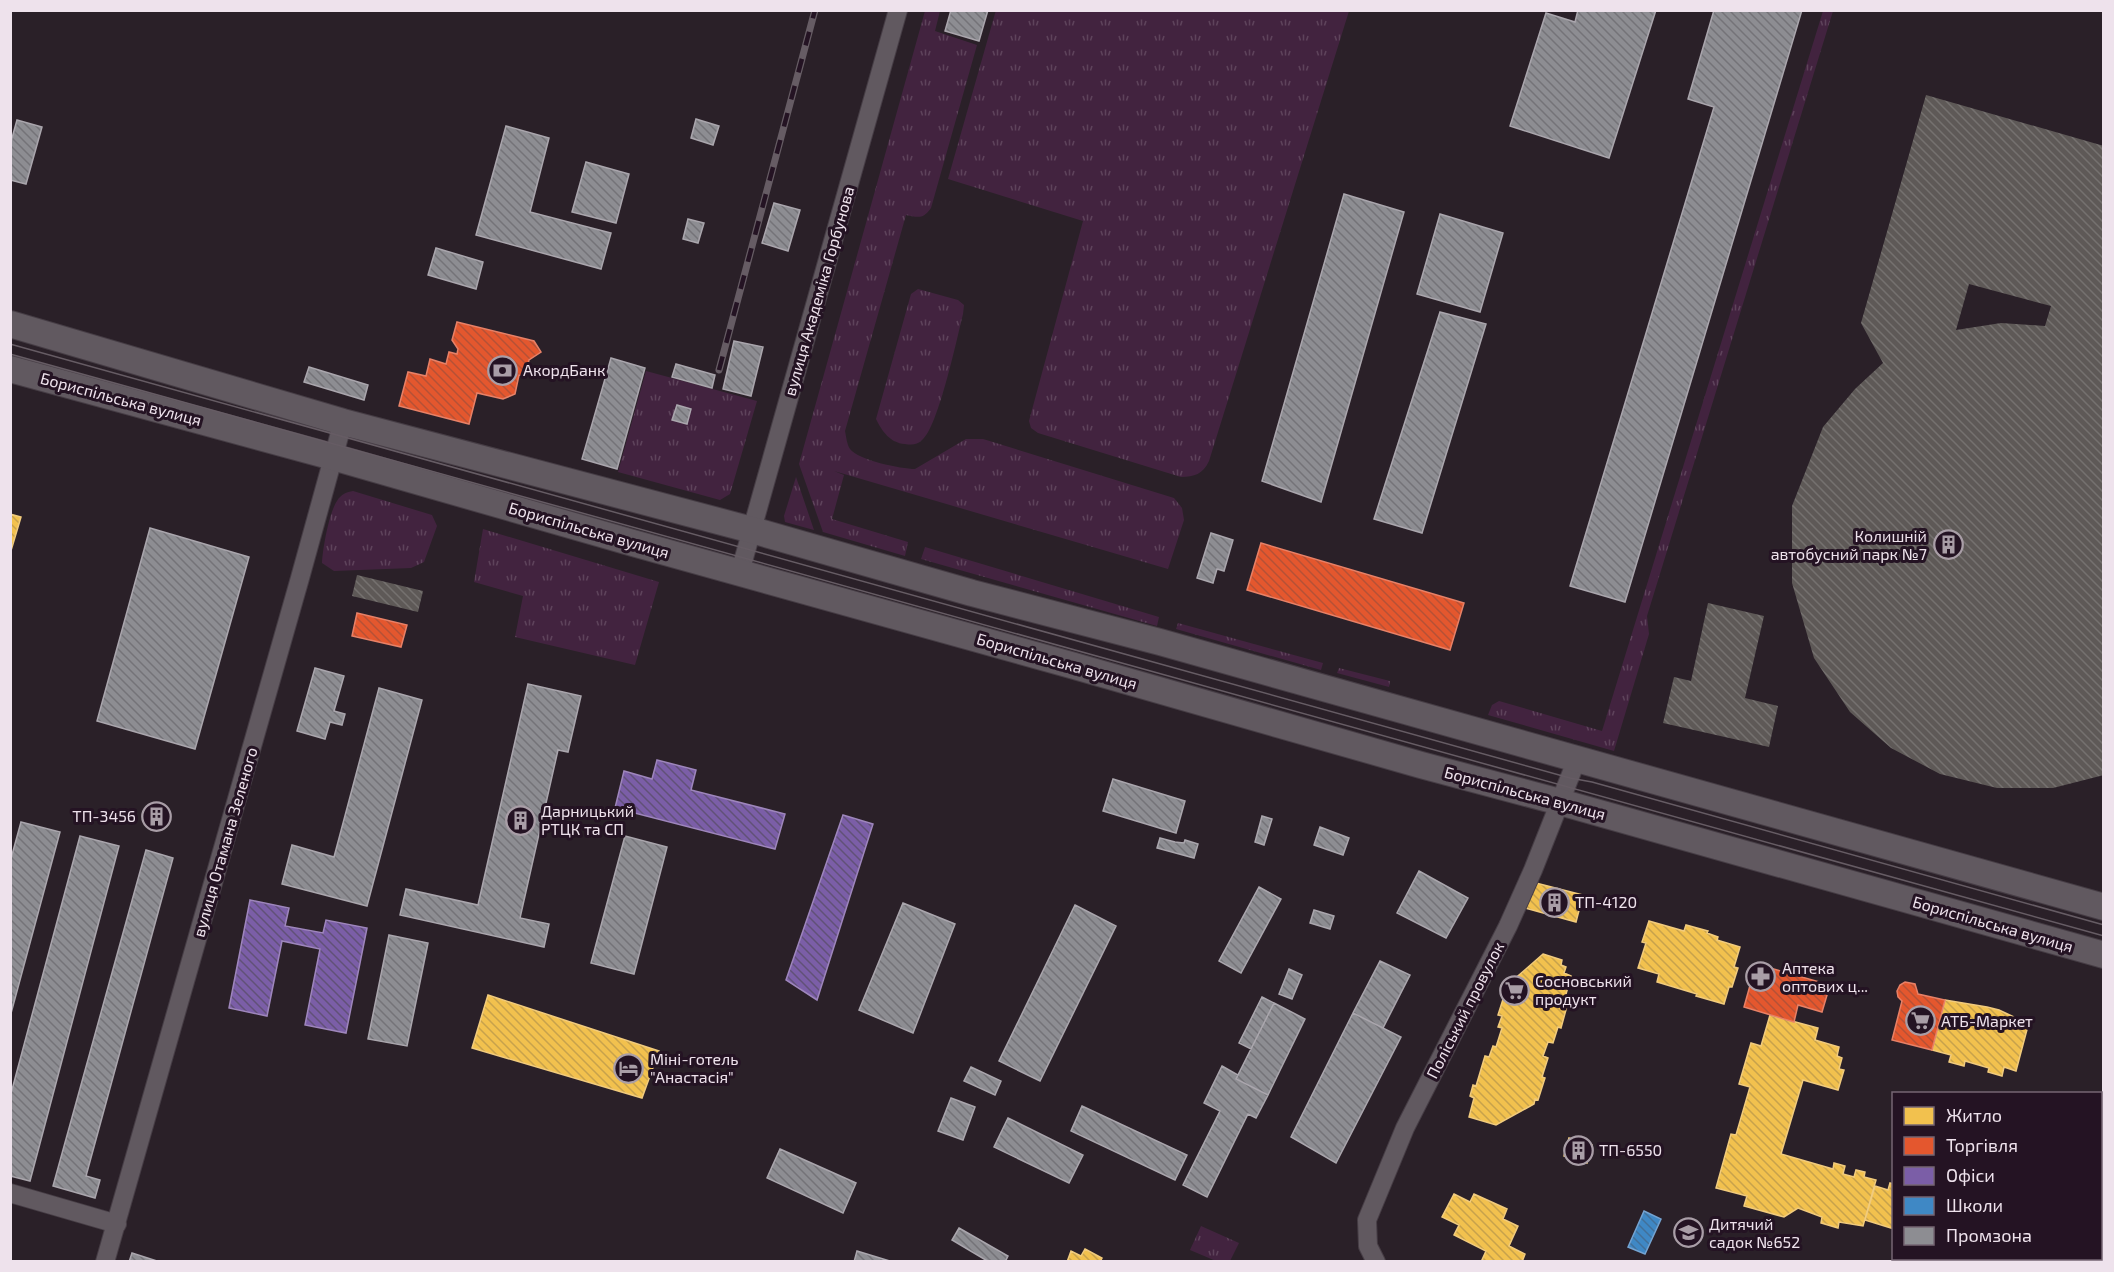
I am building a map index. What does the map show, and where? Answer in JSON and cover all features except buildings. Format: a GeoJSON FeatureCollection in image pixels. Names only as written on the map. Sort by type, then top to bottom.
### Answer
{"type":"FeatureCollection","features":[{"type":"Feature","properties":{"kind":"main road"},"geometry":{"type":"LineString","coordinates":[[10,324],[343,422],[752,530],[2103,907]]}},
{"type":"Feature","properties":{"kind":"main road","name":"Бориспільська вулиця"},"geometry":{"type":"LineString","coordinates":[[10,369],[333,457],[641,546],[2103,956]]}},
{"type":"Feature","properties":{"kind":"street","name":"вулиця Академіка Горбунова"},"geometry":{"type":"LineString","coordinates":[[740,572],[898,10]]}},
{"type":"Feature","properties":{"kind":"street","name":"вулиця Отамана Зеленого"},"geometry":{"type":"LineString","coordinates":[[105,1262],[343,422]]}},
{"type":"Feature","properties":{"kind":"street","name":"Поліський провулок"},"geometry":{"type":"LineString","coordinates":[[1376,1262],[1368,1246],[1367,1220],[1405,1128],[1516,908],[1577,759]]}},
{"type":"Feature","properties":{"kind":"street"},"geometry":{"type":"LineString","coordinates":[[10,1193],[117,1224]]}},
{"type":"Feature","properties":{"kind":"green space"},"geometry":{"type":"Polygon","coordinates":[[[996,10],[1349,11],[1209,461],[1198,474],[1181,477],[1038,433],[1031,428],[1029,421],[1083,221],[948,179],[996,10]]]}},
{"type":"Feature","properties":{"kind":"green space"},"geometry":{"type":"Polygon","coordinates":[[[925,11],[940,11],[935,31],[977,45],[931,208],[922,216],[906,215],[845,431],[849,447],[855,453],[870,460],[890,466],[915,469],[966,439],[983,439],[1174,498],[1182,508],[1184,520],[1168,569],[834,471],[844,475],[832,519],[908,542],[905,556],[823,532],[799,464],[925,11]]]}},
{"type":"Feature","properties":{"kind":"green space"},"geometry":{"type":"Polygon","coordinates":[[[1823,11],[1833,11],[1647,616],[1649,634],[1614,751],[1488,715],[1492,705],[1499,701],[1602,731],[1823,11]]]}},
{"type":"Feature","properties":{"kind":"green space"},"geometry":{"type":"Polygon","coordinates":[[[918,289],[958,300],[964,305],[952,361],[934,419],[922,440],[910,445],[891,439],[876,419],[911,294],[918,289]]]}},
{"type":"Feature","properties":{"kind":"green space"},"geometry":{"type":"Polygon","coordinates":[[[646,371],[757,401],[730,494],[720,500],[618,472],[646,371]]]}},
{"type":"Feature","properties":{"kind":"green space"},"geometry":{"type":"Polygon","coordinates":[[[796,477],[814,530],[785,522],[784,516],[796,477]]]}},
{"type":"Feature","properties":{"kind":"green space"},"geometry":{"type":"Polygon","coordinates":[[[353,491],[432,515],[437,526],[424,562],[411,568],[334,571],[322,563],[327,530],[334,506],[342,495],[353,491]]]}},
{"type":"Feature","properties":{"kind":"green space"},"geometry":{"type":"Polygon","coordinates":[[[483,529],[659,582],[635,665],[515,637],[523,596],[474,582],[483,529]]]}},
{"type":"Feature","properties":{"kind":"green space"},"geometry":{"type":"Polygon","coordinates":[[[925,547],[1159,617],[1157,626],[921,559],[925,547]]]}},
{"type":"Feature","properties":{"kind":"green space"},"geometry":{"type":"Polygon","coordinates":[[[1178,623],[1323,663],[1321,670],[1176,629],[1178,623]]]}},
{"type":"Feature","properties":{"kind":"green space"},"geometry":{"type":"Polygon","coordinates":[[[1339,668],[1390,681],[1389,687],[1337,673],[1339,668]]]}},
{"type":"Feature","properties":{"kind":"green space"},"geometry":{"type":"Polygon","coordinates":[[[1201,1226],[1239,1243],[1230,1261],[1216,1261],[1190,1250],[1201,1226]]]}},
{"type":"Feature","properties":{"kind":"tram line"},"geometry":{"type":"LineString","coordinates":[[10,344],[2104,925]]}},
{"type":"Feature","properties":{"kind":"tram line"},"geometry":{"type":"LineString","coordinates":[[10,354],[2104,936]]}},
{"type":"Feature","properties":{"kind":"railway"},"geometry":{"type":"LineString","coordinates":[[719,370],[815,10]]}},
{"type":"Feature","properties":{"kind":"place","name":"АкордБанк"},"geometry":{"type":"Point","coordinates":[502,370]}},
{"type":"Feature","properties":{"kind":"place","name":"Колишній автобусний парк №7"},"geometry":{"type":"Point","coordinates":[1948,545]}},
{"type":"Feature","properties":{"kind":"place","name":"ТП-3456"},"geometry":{"type":"Point","coordinates":[157,816]}},
{"type":"Feature","properties":{"kind":"place","name":"Дарницький РТЦК та СП"},"geometry":{"type":"Point","coordinates":[520,820]}},
{"type":"Feature","properties":{"kind":"place","name":"ТП-4120"},"geometry":{"type":"Point","coordinates":[1554,902]}},
{"type":"Feature","properties":{"kind":"place","name":"Аптека оптових ц..."},"geometry":{"type":"Point","coordinates":[1761,977]}},
{"type":"Feature","properties":{"kind":"place","name":"Сосновський продукт"},"geometry":{"type":"Point","coordinates":[1514,990]}},
{"type":"Feature","properties":{"kind":"place","name":"АТБ-Маркет"},"geometry":{"type":"Point","coordinates":[1920,1021]}},
{"type":"Feature","properties":{"kind":"place","name":"Міні-готель \"Анастасія\""},"geometry":{"type":"Point","coordinates":[629,1068]}},
{"type":"Feature","properties":{"kind":"place","name":"ТП-6550"},"geometry":{"type":"Point","coordinates":[1578,1150]}},
{"type":"Feature","properties":{"kind":"place","name":"Дитячий садок №652"},"geometry":{"type":"Point","coordinates":[1688,1233]}}]}
